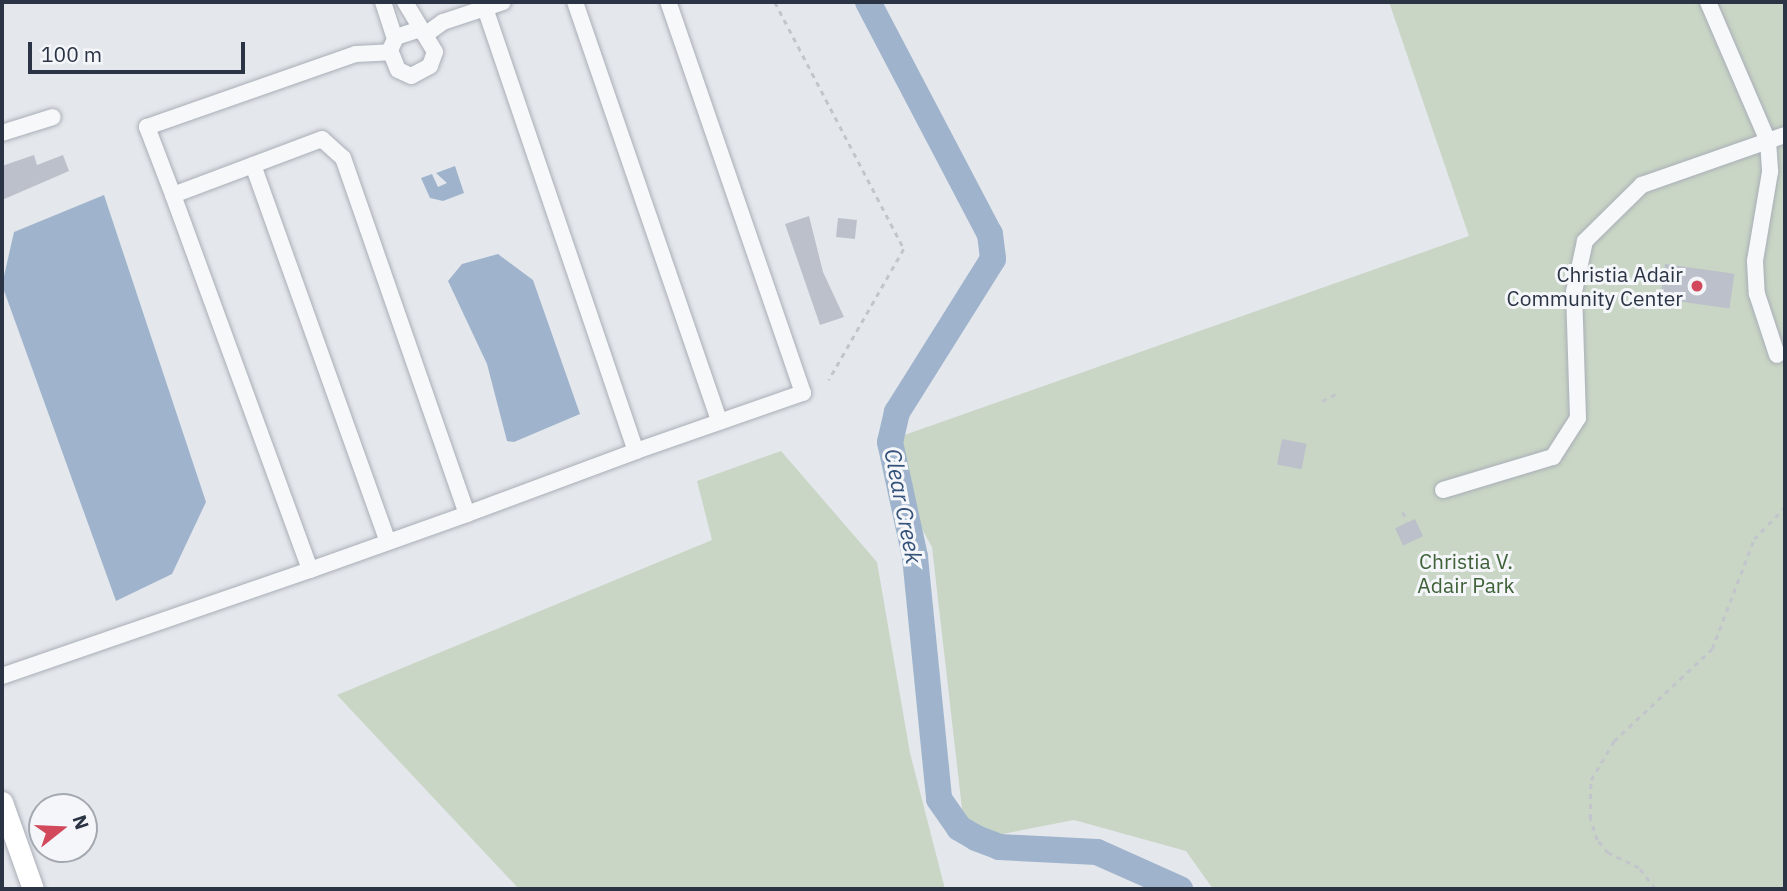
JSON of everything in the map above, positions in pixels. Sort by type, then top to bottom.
[{"type":"main road","points":[[2,802],[33,889]]},
{"type":"street","points":[[383,2],[398,70],[419,75],[434,60],[405,2]]},
{"type":"street","points":[[310,569],[147,127],[356,54],[392,46],[503,2]]},
{"type":"street","points":[[575,2],[720,422]]},
{"type":"street","points":[[2,676],[467,514],[803,393],[668,2]]},
{"type":"street","points":[[1708,2],[1768,141],[1770,172],[1755,261],[1757,294],[1777,355]]},
{"type":"street","points":[[485,8],[636,452]]},
{"type":"street","points":[[2,133],[53,117]]},
{"type":"street","points":[[1443,491],[1553,457],[1578,418],[1574,292],[1585,241],[1642,185],[1785,135]]},
{"type":"street","points":[[173,195],[322,139],[343,158],[467,514]]},
{"type":"street","points":[[253,165],[387,540]]},
{"type":"path","points":[[775,2],[904,249],[829,380]]},
{"type":"path","points":[[1322,401],[1336,394]]},
{"type":"path","points":[[1655,889],[1639,868],[1608,853],[1597,840],[1590,819],[1591,779],[1614,741],[1712,649],[1754,540],[1785,507]]},
{"type":"path","points":[[1403,512],[1407,522]]},
{"type":"green space","name":"Christia V. Adair Park","points":[[1389,2],[1785,2],[1785,889],[1213,889],[1186,851],[1074,820],[997,835],[964,826],[932,547],[905,499],[893,439],[1469,236]]},
{"type":"green space","points":[[781,451],[877,562],[910,753],[945,889],[519,889],[337,695],[712,540],[697,481]]},
{"type":"water","points":[[455,166],[464,193],[443,201],[430,198],[421,178],[432,174],[438,187],[447,183],[436,173]]},
{"type":"water","points":[[104,195],[206,502],[172,574],[116,601],[2,285],[14,232]]},
{"type":"water","points":[[498,254],[533,280],[580,414],[514,442],[507,441],[487,364],[448,281],[462,264]]},
{"type":"building","points":[[34,155],[37,165],[63,155],[69,171],[2,200],[2,166]]},
{"type":"building","points":[[809,216],[823,272],[844,317],[820,325],[785,224]]},
{"type":"building","points":[[838,218],[857,220],[855,239],[836,237]]},
{"type":"building","name":"Christia Adair Community Center","points":[[1665,264],[1734,274],[1729,308],[1660,299]]},
{"type":"building","points":[[1282,439],[1307,444],[1302,469],[1277,465]]},
{"type":"building","points":[[1415,519],[1423,536],[1403,546],[1395,528]]},
{"type":"waterway","name":"Clear Creek","points":[[868,2],[990,234],[993,259],[897,412],[890,442],[915,557],[939,799],[959,828],[999,847],[1097,852],[1180,889]]},
{"type":"place","name":"Christia Adair Community Center","points":[[1697,286]]}]
